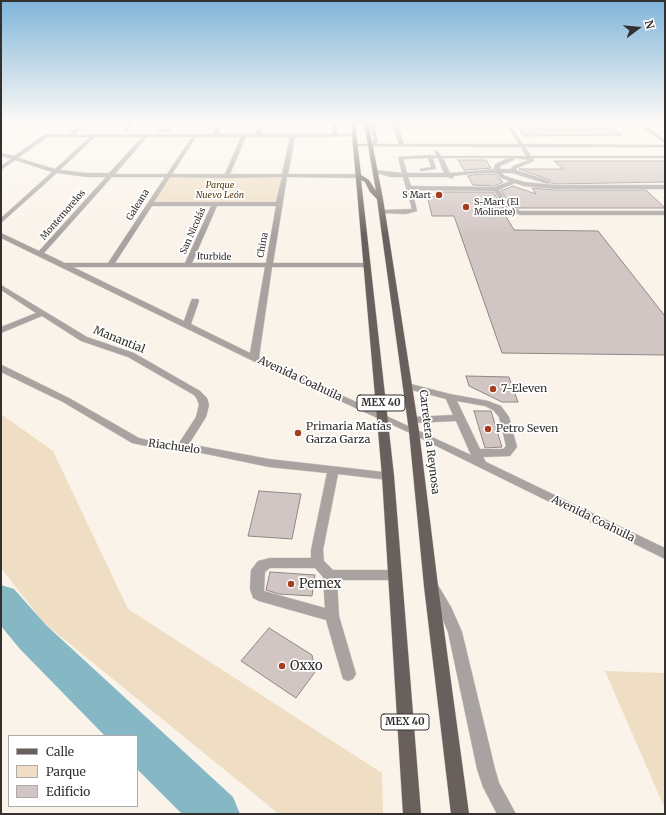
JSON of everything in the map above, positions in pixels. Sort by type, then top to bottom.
[{"type":"main road","name":"MEX 40","points":[[361,160],[364,172],[366,265],[388,476],[412,814]]},
{"type":"main road","points":[[372,162],[364,172],[366,181],[372,191],[380,199]]},
{"type":"main road","name":"Carretera a Reynosa","points":[[372,162],[380,199],[413,426],[431,586],[460,814]]},
{"type":"street","points":[[1,168],[11,160]]},
{"type":"street","points":[[20,160],[55,171],[108,176],[285,176],[364,172]]},
{"type":"street","points":[[1,221],[67,160]]},
{"type":"street","name":"Montemorelos","points":[[41,254],[123,160]]},
{"type":"street","name":"Galeana","points":[[110,265],[177,160]]},
{"type":"street","points":[[227,176],[234,160]]},
{"type":"street","name":"China","points":[[254,358],[268,266],[288,160]]},
{"type":"street","points":[[382,212],[413,211],[415,208],[404,174],[402,160]]},
{"type":"street","points":[[376,175],[404,174],[432,170],[434,168],[431,160]]},
{"type":"street","points":[[441,160],[446,173],[452,175],[461,188]]},
{"type":"street","points":[[497,171],[497,166],[500,163],[509,160]]},
{"type":"street","points":[[513,171],[518,166],[531,160]]},
{"type":"street","points":[[404,174],[415,176],[476,176],[482,174],[480,171],[513,171],[524,176],[546,181],[555,187]]},
{"type":"street","points":[[497,171],[503,177],[513,182],[555,187],[665,187]]},
{"type":"street","points":[[408,188],[496,188],[513,182]]},
{"type":"street","points":[[411,196],[436,188]]},
{"type":"street","points":[[496,188],[509,208],[520,213],[665,213]]},
{"type":"street","points":[[150,204],[279,204]]},
{"type":"street","name":"San Nicolás","points":[[188,265],[216,204]]},
{"type":"street","name":"Avenida Coahuila","points":[[1,235],[254,358],[382,416],[413,426],[482,465],[665,554]]},
{"type":"street","name":"Iturbide","points":[[62,265],[366,265]]},
{"type":"street","name":"Manantial","points":[[1,287],[84,339],[131,355],[197,392],[202,398],[204,405],[201,417],[182,446]]},
{"type":"street","points":[[186,325],[195,301]]},
{"type":"street","points":[[1,330],[42,313]]},
{"type":"street","name":"Riachuelo","points":[[1,368],[60,397],[136,441],[160,446],[182,446],[262,462],[388,476]]},
{"type":"street","points":[[407,386],[450,397],[488,404],[497,408],[504,418],[512,448],[506,453],[476,453]]},
{"type":"street","points":[[450,397],[482,465]]},
{"type":"street","points":[[413,426],[460,418]]},
{"type":"street","points":[[333,470],[317,550],[318,563],[330,575],[332,616],[348,674]]},
{"type":"street","points":[[318,563],[263,565],[258,570],[258,594],[332,616]]},
{"type":"street","points":[[330,575],[395,575]]},
{"type":"street","points":[[431,586],[446,611],[455,632],[486,769],[492,787],[507,814]]},
{"type":"green space","name":"Parque Nuevo León","points":[[166,176],[285,176],[279,204],[150,204]]},
{"type":"green space","points":[[1,414],[53,451],[128,609],[382,773],[383,814],[279,814],[44,623],[1,568]]},
{"type":"green space","points":[[605,671],[665,673],[665,809]]},
{"type":"building","points":[[458,160],[486,160],[491,168],[464,170]]},
{"type":"building","points":[[554,161],[665,161],[665,182],[555,184],[551,183],[550,180],[519,169],[563,169]]},
{"type":"building","points":[[495,174],[503,182],[495,186],[473,185],[468,176]]},
{"type":"building","points":[[513,186],[536,194],[532,188],[555,190],[646,190],[665,208],[517,208],[512,206],[501,191]]},
{"type":"building","points":[[443,192],[493,192],[504,208],[501,208],[514,230],[598,231],[665,316],[665,355],[502,353],[454,216],[432,216],[428,199]]},
{"type":"building","name":"7-Eleven","points":[[466,376],[509,377],[518,402],[502,402],[469,386]]},
{"type":"building","name":"Petro Seven","points":[[474,411],[491,411],[502,447],[485,448]]},
{"type":"building","points":[[259,491],[301,494],[292,539],[248,536]]},
{"type":"building","name":"Pemex","points":[[270,572],[315,575],[312,596],[279,594],[266,590]]},
{"type":"building","name":"Oxxo","points":[[269,628],[312,655],[315,672],[296,698],[241,661]]},
{"type":"waterway","points":[[1,600],[33,637],[134,735]]},
{"type":"waterway","points":[[138,739],[216,814]]},
{"type":"place","name":"S Mart","points":[[439,195]]},
{"type":"place","name":"S-Mart (El Molinete)","points":[[466,207]]},
{"type":"place","name":"7-Eleven","points":[[493,389]]},
{"type":"place","name":"Petro Seven","points":[[488,429]]},
{"type":"place","name":"Primaria Matías Garza Garza","points":[[298,433]]},
{"type":"place","name":"Pemex","points":[[291,584]]},
{"type":"place","name":"Oxxo","points":[[282,666]]}]
